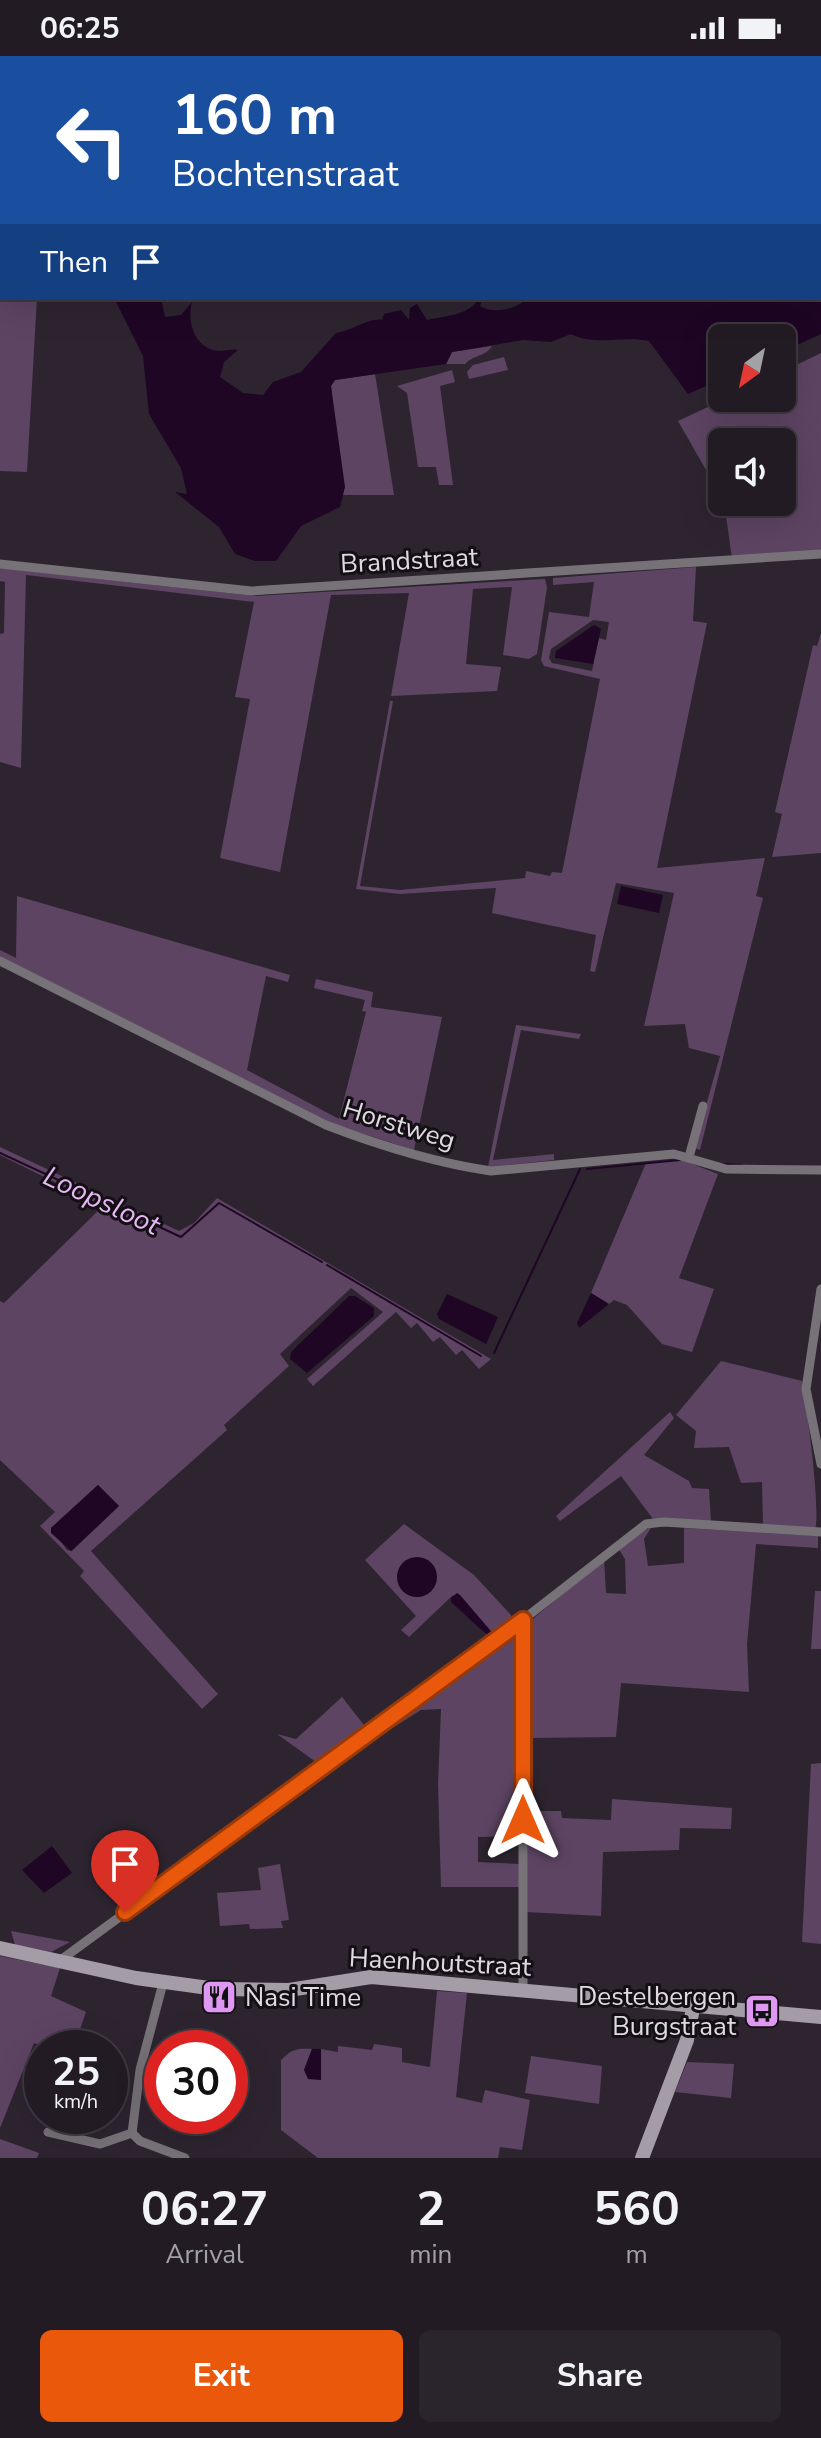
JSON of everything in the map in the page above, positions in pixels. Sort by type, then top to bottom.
[{"type":"street","name":"Brandstraat","points":[[0,564],[251,591],[821,554]]},
{"type":"street","name":"Horstweg","points":[[0,961],[302,1113],[363,1139],[491,1171],[674,1154],[726,1169],[821,1170]]},
{"type":"street","points":[[689,1157],[703,1106]]},
{"type":"street","points":[[821,1289],[806,1389],[821,1464]]},
{"type":"street","points":[[58,1962],[523,1620],[646,1524],[664,1522],[821,1532]]},
{"type":"street","points":[[523,1620],[523,1991]]},
{"type":"street","name":"Haenhoutstraat","points":[[0,1948],[163,1983],[275,1991],[371,1977],[694,2003],[821,2017]]},
{"type":"street","points":[[132,2133],[140,2070],[163,1983]]},
{"type":"street","points":[[642,2158],[687,2040],[694,2003]]},
{"type":"street","points":[[57,2134],[100,2144],[132,2133]]},
{"type":"street","points":[[132,2133],[140,2141],[185,2158]]},
{"type":"shaded area","points":[[0,300],[37,300],[27,472],[0,471]]},
{"type":"shaded area","points":[[115,300],[161,300],[165,317],[181,315],[192,302],[190,316],[196,337],[206,347],[216,351],[238,350],[224,362],[220,377],[243,393],[263,395],[273,382],[301,372],[336,333],[372,320],[382,320],[384,314],[401,310],[409,320],[410,308],[417,304],[427,320],[464,311],[478,300],[482,300],[480,306],[498,310],[525,300],[821,300],[821,334],[796,346],[796,324],[708,324],[708,385],[688,394],[649,341],[590,340],[571,334],[551,342],[523,340],[452,352],[446,364],[335,380],[331,386],[345,487],[340,507],[301,526],[276,561],[255,561],[235,554],[219,527],[175,492],[187,494],[181,468],[149,414],[143,356]]},
{"type":"shaded area","points":[[492,346],[465,364],[446,364],[452,352]]},
{"type":"shaded area","points":[[821,353],[821,550],[732,558],[726,516],[796,516],[796,428],[708,428],[708,474],[678,421],[708,407],[708,412],[796,412],[796,365]]},
{"type":"shaded area","points":[[504,357],[508,370],[469,379],[467,372],[473,365]]},
{"type":"shaded area","points":[[452,370],[455,382],[440,386],[453,485],[439,485],[436,467],[418,467],[407,393],[397,386]]},
{"type":"shaded area","points":[[375,374],[394,495],[343,495],[331,386],[335,380]]},
{"type":"shaded area","points":[[696,567],[693,621],[707,623],[657,868],[765,858],[756,896],[763,898],[700,1150],[694,1148],[720,1056],[689,1048],[685,1024],[644,1026],[674,893],[616,883],[595,972],[590,971],[596,935],[492,913],[496,888],[400,894],[356,889],[390,701],[393,701],[360,886],[400,890],[525,878],[526,871],[550,876],[552,872],[562,873],[600,679],[544,666],[541,660],[549,612],[589,617],[594,582],[553,585],[553,578]],"holes":[[[593,620],[609,622],[606,640],[599,638],[592,671],[552,663],[549,658],[551,649]]]},
{"type":"shaded area","points":[[0,568],[255,596],[542,579],[545,579],[547,587],[537,654],[529,659],[503,655],[512,587],[473,589],[466,664],[501,667],[497,691],[391,696],[409,593],[331,595],[280,872],[220,858],[250,699],[235,697],[254,602],[26,575],[21,768],[0,762],[0,634],[4,633],[5,582],[0,581]]},
{"type":"shaded area","points":[[594,625],[601,629],[593,664],[555,658],[556,651]]},
{"type":"shaded area","points":[[821,633],[821,853],[772,857],[782,814],[775,812],[813,645],[817,646]]},
{"type":"shaded area","points":[[621,886],[663,895],[659,913],[617,904]]},
{"type":"shaded area","points":[[17,896],[290,975],[288,982],[266,976],[247,1070],[339,1119],[366,1012],[362,1011],[365,1000],[314,988],[316,979],[373,992],[371,1007],[442,1017],[414,1150],[336,1125],[0,957],[0,950],[16,958]]},
{"type":"shaded area","points":[[516,1025],[581,1034],[579,1039],[521,1030],[493,1160],[554,1154],[554,1160],[488,1167]]},
{"type":"shaded area","points":[[0,1147],[179,1231],[194,1223],[217,1198],[491,1359],[479,1369],[462,1350],[456,1355],[440,1337],[433,1342],[417,1323],[411,1328],[396,1312],[313,1386],[307,1379],[383,1312],[351,1288],[280,1354],[289,1366],[224,1425],[227,1430],[91,1551],[218,1694],[202,1709],[80,1576],[84,1571],[40,1526],[55,1512],[0,1460],[0,1301],[4,1303],[103,1206],[0,1155]],"holes":[[[98,1485],[119,1506],[72,1551],[67,1550],[51,1528]]]},
{"type":"shaded area","points":[[680,1159],[718,1174],[679,1278],[714,1289],[692,1352],[662,1344],[627,1305],[614,1300],[609,1304],[591,1293],[646,1163]]},
{"type":"shaded area","points":[[591,1293],[609,1304],[579,1328],[577,1323]]},
{"type":"shaded area","points":[[447,1294],[498,1317],[486,1344],[439,1319],[437,1314]]},
{"type":"shaded area","points":[[349,1296],[355,1296],[374,1308],[374,1316],[307,1373],[290,1359],[291,1352]]},
{"type":"shaded area","points":[[721,1361],[802,1381],[815,1481],[815,1530],[763,1525],[762,1482],[741,1483],[729,1447],[694,1448],[696,1431],[676,1415]]},
{"type":"shaded area","points":[[670,1412],[674,1418],[644,1455],[689,1481],[692,1488],[709,1489],[711,1522],[653,1519],[621,1476],[560,1521],[556,1516]]},
{"type":"shaded area","points":[[98,1485],[119,1506],[71,1551],[51,1533],[51,1528]]},
{"type":"shaded area","points":[[404,1524],[474,1575],[511,1615],[512,1624],[491,1641],[453,1595],[409,1637],[401,1630],[416,1616],[365,1560]]},
{"type":"shaded area","points":[[652,1526],[644,1539],[648,1566],[684,1563],[684,1528],[818,1536],[818,1548],[756,1544],[747,1644],[749,1692],[621,1683],[616,1737],[529,1738],[528,1623],[604,1559],[606,1593],[626,1594],[625,1559],[618,1548]]},
{"type":"shaded area","points":[[417,1557],[431,1563],[437,1577],[431,1591],[417,1597],[403,1591],[397,1577],[403,1563]]},
{"type":"shaded area","points":[[815,1591],[821,1591],[821,1649],[811,1649]]},
{"type":"shaded area","points":[[457,1593],[496,1637],[493,1640],[451,1602]]},
{"type":"shaded area","points":[[512,1634],[519,1644],[518,1836],[478,1837],[478,1862],[519,1864],[519,1887],[441,1887],[438,1784],[441,1709],[421,1710],[394,1727],[391,1723]]},
{"type":"shaded area","points":[[342,1697],[368,1730],[213,1844],[209,1841],[316,1762],[277,1734],[296,1739]]},
{"type":"shaded area","points":[[821,1763],[821,1944],[802,1942],[811,1764]]},
{"type":"shaded area","points":[[612,1799],[732,1808],[731,1829],[680,1828],[679,1850],[603,1852],[601,1916],[526,1912],[528,1811],[561,1811],[562,1818],[611,1820]]},
{"type":"shaded area","points":[[52,1846],[72,1873],[44,1893],[22,1870]]},
{"type":"shaded area","points":[[280,1864],[289,1920],[281,1921],[283,1928],[250,1929],[249,1924],[220,1926],[217,1893],[261,1890],[258,1868]]},
{"type":"shaded area","points":[[11,1931],[70,1942],[51,1952],[15,1945]]},
{"type":"shaded area","points":[[0,1956],[60,1968],[51,1996],[86,2012],[80,2030],[24,2030],[24,2068],[0,2128]]},
{"type":"shaded area","points":[[437,1991],[467,1993],[456,2097],[482,2103],[485,2090],[530,2100],[522,2150],[500,2147],[498,2158],[318,2158],[281,2130],[281,2060],[285,2056],[295,2050],[312,2049],[304,2070],[321,2080],[321,2049],[338,2052],[338,2046],[372,2050],[374,2044],[402,2048],[402,2062],[430,2067]]},
{"type":"shaded area","points":[[312,2049],[321,2049],[321,2080],[308,2079],[304,2070]]},
{"type":"shaded area","points":[[531,2056],[602,2066],[599,2104],[525,2093]]},
{"type":"shaded area","points":[[687,2062],[734,2064],[731,2098],[675,2092]]},
{"type":"shaded area","points":[[0,2139],[39,2153],[37,2158],[0,2158]]},
{"type":"waterway","name":"Loopsloot","points":[[0,1153],[181,1237],[219,1203],[322,1262]]},
{"type":"waterway","name":"Loopsloot","points":[[587,1169],[680,1160]]},
{"type":"waterway","name":"Loopsloot","points":[[724,1164],[741,1165]]},
{"type":"waterway","name":"Loopsloot","points":[[494,1353],[580,1169]]},
{"type":"waterway","name":"Loopsloot","points":[[327,1265],[481,1356]]},
{"type":"place","name":"Nasi Time","points":[[219,1997]]},
{"type":"place","name":"Destelbergen Burgstraat","points":[[762,2011]]},
{"type":"route","points":[[125,1912],[523,1620],[523,1820]]}]
